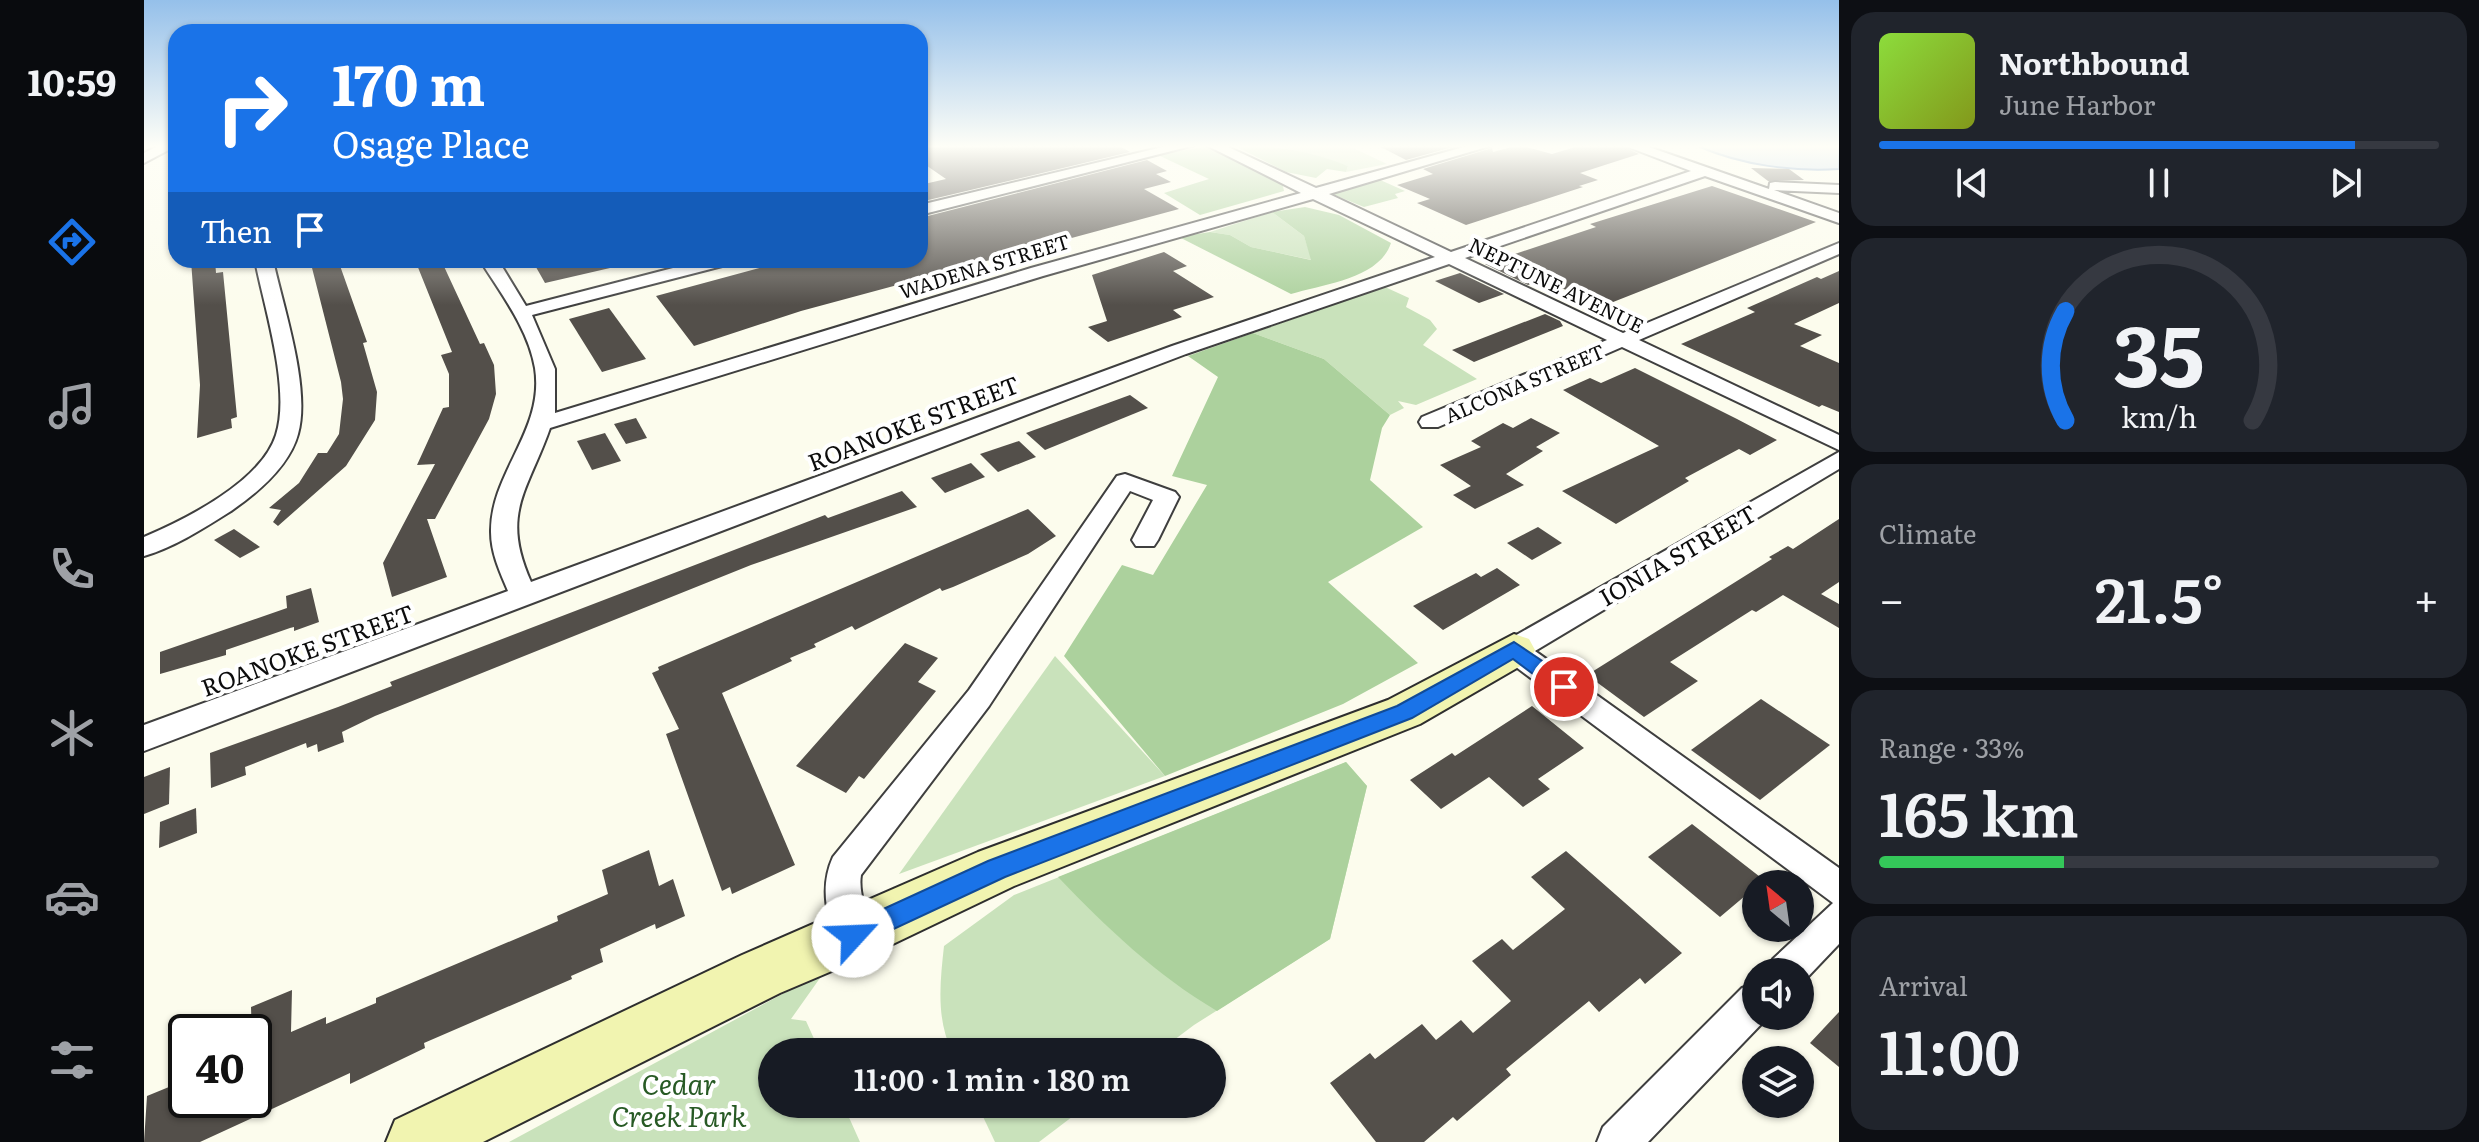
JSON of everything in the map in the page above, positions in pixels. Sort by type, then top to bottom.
[{"type":"street","points":[[928,208],[968,198]]},
{"type":"street","name":"WADENA STREET","points":[[543,423],[1037,272],[1296,198]]},
{"type":"street","name":"NEPTUNE AVENUE","points":[[1326,198],[1839,443]]},
{"type":"street","name":"ROANOKE STREET","points":[[144,738],[1179,350],[1625,198]]},
{"type":"street","points":[[1785,198],[1839,218]]},
{"type":"street","name":"ALCONA STREET","points":[[1430,422],[1839,248]]},
{"type":"street","points":[[144,547],[229,501],[269,465],[288,436],[290,409],[265,268]]},
{"type":"street","points":[[494,268],[545,369],[543,423],[511,497],[503,527],[506,554],[523,596]]},
{"type":"street","points":[[519,313],[693,268]]},
{"type":"street","name":"IONIA STREET","points":[[1514,650],[1839,459]]},
{"type":"street","points":[[853,936],[840,881],[845,868],[979,698],[1125,481],[1167,497],[1145,540]]},
{"type":"street","points":[[417,1142],[761,974],[853,936],[996,869],[1404,712],[1514,650],[1839,889]]},
{"type":"street","points":[[1800,958],[1839,918]]},
{"type":"street","points":[[1618,1142],[1742,1016]]},
{"type":"green space","points":[[1173,198],[1258,198],[1200,215]]},
{"type":"green space","points":[[1343,198],[1397,198],[1364,207]]},
{"type":"green space","points":[[1305,207],[1339,215],[1391,243],[1385,255],[1375,265],[1349,278],[1291,294],[1179,237],[1210,232],[1230,235],[1251,247],[1311,260],[1304,236],[1272,212]]},
{"type":"green space","points":[[1272,212],[1304,236],[1312,260],[1251,247],[1230,235],[1210,232]]},
{"type":"green space","points":[[1385,287],[1409,298],[1406,307],[1430,320],[1437,329],[1423,345],[1477,379],[1416,405],[1398,401],[1404,408],[1390,415],[1324,359],[1253,333]]},
{"type":"green space","points":[[1253,333],[1324,359],[1390,415],[1382,428],[1370,480],[1423,527],[1328,582],[1418,663],[1343,704],[1165,776],[1064,656],[1122,565],[1153,575],[1207,485],[1172,476],[1218,377],[1188,356]]},
{"type":"green space","points":[[1055,656],[1165,776],[899,874]]},
{"type":"green space","points":[[1346,762],[1367,786],[1330,939],[1177,1038],[947,1038],[941,1013],[944,946],[1014,895]]},
{"type":"green space","points":[[1346,762],[1367,786],[1330,939],[1217,1011],[1133,950],[1058,877]]},
{"type":"green space","name":"Cedar Creek Park","points":[[825,971],[791,1019],[806,1021],[814,1038],[758,1038],[758,1118],[849,1118],[860,1142],[509,1142]]},
{"type":"green space","points":[[984,1118],[1071,1118],[1039,1142],[995,1142]]},
{"type":"building","points":[[997,198],[1160,198],[1179,209],[801,311],[694,346],[656,296],[759,268],[928,268],[928,216]]},
{"type":"building","points":[[1548,198],[1466,225],[1417,203],[1430,199]]},
{"type":"building","points":[[1673,198],[1748,198],[1816,222],[1603,306],[1543,280],[1528,285],[1485,264],[1596,227],[1590,224]]},
{"type":"building","points":[[1164,252],[1187,266],[1173,271],[1214,297],[1173,310],[1182,317],[1108,342],[1088,327],[1107,321],[1092,275]]},
{"type":"building","points":[[192,268],[216,268],[216,273],[223,272],[237,417],[231,419],[232,428],[197,438],[200,385]]},
{"type":"building","points":[[312,268],[341,268],[367,342],[363,343],[377,392],[375,420],[346,466],[278,526],[273,522],[281,510],[269,508],[299,483],[318,453],[327,453],[339,434],[343,399]]},
{"type":"building","points":[[418,268],[445,268],[480,344],[484,343],[494,365],[496,394],[489,419],[435,519],[427,519],[447,577],[392,597],[383,563],[435,464],[417,465],[443,408],[449,407],[449,374],[441,355],[452,352]]},
{"type":"building","points":[[537,268],[610,268],[545,283]]},
{"type":"building","points":[[1839,271],[1839,303],[1794,324],[1822,335],[1800,346],[1839,363],[1839,412],[1822,405],[1819,407],[1681,344],[1755,312],[1747,308],[1817,277],[1821,279]]},
{"type":"building","points":[[1460,273],[1504,294],[1479,303],[1435,281]]},
{"type":"building","points":[[609,308],[646,359],[602,372],[569,319]]},
{"type":"building","points":[[1545,314],[1560,321],[1563,326],[1474,362],[1452,350]]},
{"type":"building","points":[[1635,368],[1777,440],[1750,455],[1739,449],[1685,478],[1689,481],[1616,524],[1562,491],[1659,446],[1563,390],[1590,378],[1601,383]]},
{"type":"building","points":[[1130,395],[1148,408],[1045,450],[1026,433]]},
{"type":"building","points":[[636,418],[647,438],[626,444],[614,424]]},
{"type":"building","points":[[1531,418],[1560,433],[1536,447],[1543,451],[1506,474],[1524,485],[1475,509],[1453,495],[1471,486],[1440,465],[1481,447],[1471,441],[1503,423],[1513,428]]},
{"type":"building","points":[[605,433],[621,461],[592,470],[577,441]]},
{"type":"building","points":[[1019,441],[1036,457],[998,472],[980,454]]},
{"type":"building","points":[[971,463],[985,477],[945,493],[931,478]]},
{"type":"building","points":[[902,491],[917,507],[751,565],[375,716],[342,732],[344,742],[318,752],[317,744],[307,748],[306,743],[245,767],[246,775],[211,788],[210,753],[338,707],[392,686],[390,682],[825,515],[828,518]]},
{"type":"building","points":[[1028,509],[1056,536],[1028,554],[953,587],[942,591],[940,588],[855,630],[852,626],[790,658],[792,661],[722,693],[795,865],[732,894],[730,887],[722,891],[666,734],[679,729],[652,673],[659,670],[658,667]]},
{"type":"building","points":[[1839,519],[1839,582],[1821,594],[1839,604],[1839,628],[1783,595],[1756,612],[1752,610],[1670,662],[1698,681],[1644,717],[1587,675],[1772,559],[1769,557],[1788,546],[1793,549]]},
{"type":"building","points":[[1538,527],[1562,543],[1532,560],[1507,543]]},
{"type":"building","points":[[234,529],[260,547],[240,558],[214,540]]},
{"type":"building","points":[[1497,568],[1520,585],[1443,630],[1413,606],[1476,573],[1481,577]]},
{"type":"building","points":[[311,588],[319,622],[294,631],[294,627],[290,628],[226,650],[226,655],[160,674],[160,652],[287,608],[286,596]]},
{"type":"building","points":[[905,643],[938,658],[918,682],[936,691],[864,779],[859,776],[846,793],[796,766]]},
{"type":"building","points":[[1761,699],[1830,745],[1760,800],[1691,750]]},
{"type":"building","points":[[1532,706],[1584,748],[1538,779],[1550,789],[1523,807],[1489,777],[1441,809],[1410,780],[1452,753],[1455,756]]},
{"type":"building","points":[[170,767],[169,804],[144,814],[144,777]]},
{"type":"building","points":[[196,808],[197,833],[159,848],[160,822]]},
{"type":"building","points":[[1692,824],[1751,870],[1742,870],[1742,898],[1720,917],[1648,857]]},
{"type":"building","points":[[649,850],[659,886],[673,879],[685,916],[656,929],[655,924],[600,949],[603,962],[571,976],[572,979],[424,1043],[425,1048],[350,1084],[350,1073],[272,1109],[272,1014],[251,1014],[251,1007],[292,990],[291,1032],[326,1017],[326,1024],[376,1003],[376,998],[558,921],[557,916],[608,894],[602,870]]},
{"type":"building","points":[[1566,851],[1682,953],[1645,984],[1640,978],[1599,1012],[1589,1001],[1506,1069],[1511,1075],[1457,1121],[1453,1117],[1424,1142],[1376,1142],[1330,1083],[1370,1053],[1375,1059],[1422,1024],[1436,1040],[1461,1020],[1473,1033],[1511,1001],[1472,961],[1502,939],[1513,950],[1565,909],[1531,877]]},
{"type":"building","points":[[1839,1012],[1839,1067],[1810,1043]]},
{"type":"building","points":[[168,1087],[168,1118],[252,1118],[200,1142],[144,1142],[147,1096]]},
{"type":"route","points":[[853,936],[996,869],[1341,739],[1404,712],[1514,650],[1564,687]]}]
